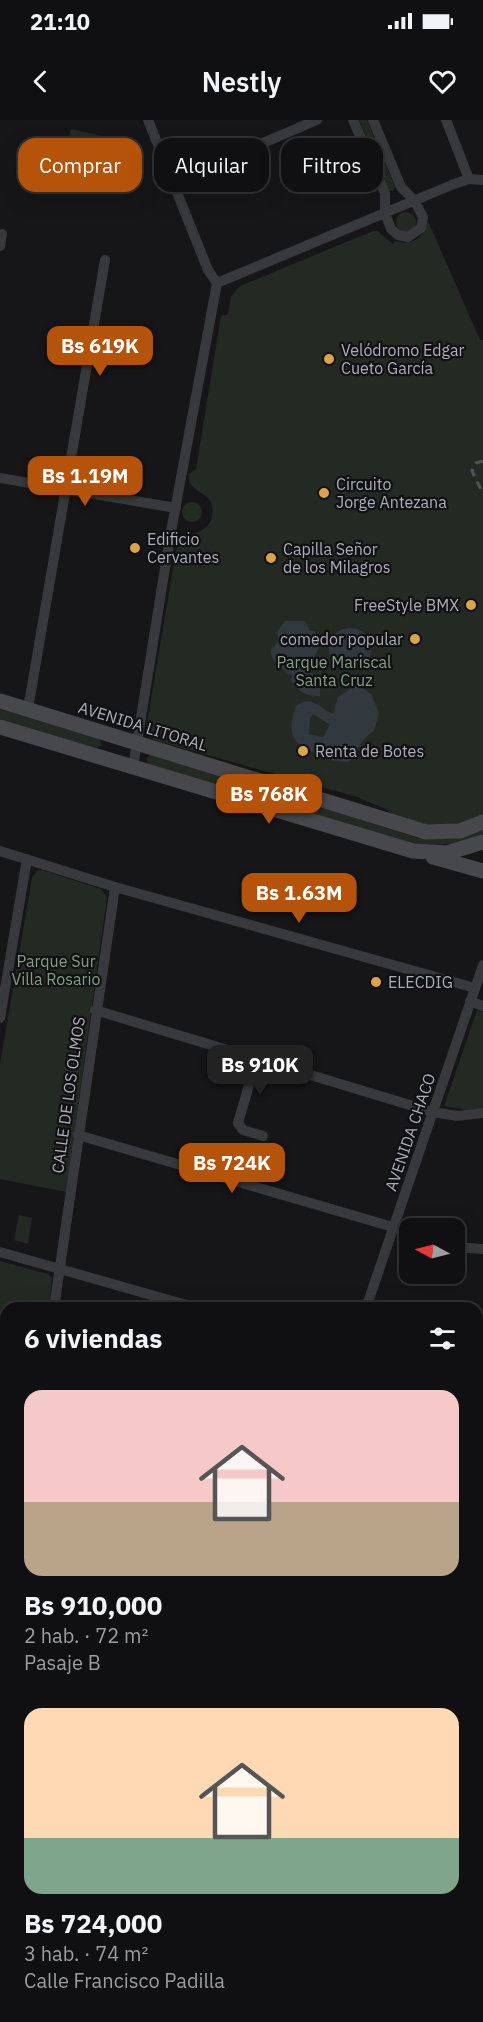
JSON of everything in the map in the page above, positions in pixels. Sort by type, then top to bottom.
[{"type":"main road","name":"AVENIDA LITORAL","points":[[0,701],[426,832],[460,831],[483,822]]},
{"type":"main road","points":[[0,727],[483,871]]},
{"type":"main road","points":[[413,851],[447,853],[483,842]]},
{"type":"street","points":[[148,120],[155,138]]},
{"type":"street","points":[[269,140],[317,120]]},
{"type":"street","points":[[353,120],[384,193],[385,213],[394,233],[403,237],[414,235],[423,222],[414,200],[401,187],[373,120]]},
{"type":"street","points":[[446,120],[470,179]]},
{"type":"street","points":[[217,283],[414,200],[470,179],[483,180]]},
{"type":"street","points":[[133,767],[176,508],[217,283],[208,270],[175,192]]},
{"type":"street","points":[[0,246],[2,234]]},
{"type":"street","points":[[28,709],[105,260]]},
{"type":"street","points":[[0,478],[176,508]]},
{"type":"street","points":[[0,851],[115,887],[475,988]]},
{"type":"street","points":[[0,1018],[3,981],[27,859]]},
{"type":"street","name":"CALLE DE LOS OLMOS","points":[[55,1302],[95,1010],[115,887]]},
{"type":"street","name":"AVENIDA CHACO","points":[[368,1302],[483,965]]},
{"type":"street","points":[[470,1001],[483,1006]]},
{"type":"street","points":[[95,1010],[433,1112],[457,1116],[483,1113]]},
{"type":"street","points":[[256,1058],[238,1123],[243,1130],[262,1136]]},
{"type":"street","points":[[78,1135],[399,1228]]},
{"type":"street","points":[[465,1248],[483,1250]]},
{"type":"street","points":[[0,1252],[175,1302]]},
{"type":"green space","points":[[359,120],[367,120],[375,138],[367,138]]},
{"type":"green space","points":[[71,129],[111,138],[69,138]]},
{"type":"green space","points":[[383,158],[395,187],[393,191],[389,191],[383,177]]},
{"type":"green space","points":[[406,212],[413,215],[416,222],[413,229],[406,232],[399,229],[396,222],[399,215]]},
{"type":"green space","name":"Parque Mariscal Santa Cruz","points":[[428,221],[480,340],[483,340],[483,818],[464,826],[404,824],[386,809],[357,797],[154,740],[148,736],[146,729],[176,551],[184,536],[202,530],[212,518],[210,501],[192,486],[189,474],[196,469],[221,316],[228,314],[231,296],[240,286],[373,231],[377,231],[393,244],[395,241],[412,241],[420,236]]},
{"type":"green space","points":[[192,502],[199,505],[202,512],[199,519],[192,522],[185,519],[182,512],[185,505]]},
{"type":"green space","points":[[0,709],[99,739],[102,745],[96,748],[0,719]]},
{"type":"green space","points":[[151,754],[418,838],[452,839],[483,829],[483,834],[464,841],[446,844],[407,843],[149,764],[146,759]]},
{"type":"green space","name":"Parque Sur Villa Rosario","points":[[42,870],[101,889],[107,897],[66,1192],[0,1179],[0,1064],[32,878],[37,871]]},
{"type":"green space","points":[[477,1010],[483,1012],[483,1108],[466,1110],[444,1106]]},
{"type":"green space","points":[[19,1215],[32,1218],[28,1244],[14,1240]]},
{"type":"green space","points":[[0,1261],[48,1274],[52,1278],[50,1302],[0,1302]]},
{"type":"shaded area","points":[[285,621],[305,621],[310,631],[315,631],[319,647],[309,671],[320,680],[320,696],[307,694],[300,690],[291,680],[292,676],[278,665],[271,654],[271,649],[277,644],[277,632]]},
{"type":"shaded area","points":[[350,628],[365,634],[371,649],[365,664],[350,670],[335,664],[329,649],[335,634]]},
{"type":"shaded area","points":[[357,684],[371,694],[379,713],[374,730],[363,740],[352,759],[347,762],[331,760],[329,756],[310,751],[298,743],[292,732],[292,720],[296,706],[307,701],[333,714],[338,697]],"holes":[[[313,714],[330,725],[323,737],[309,734],[310,718]]]},
{"type":"railway","points":[[483,461],[476,463],[472,471],[483,494]]},
{"type":"place","name":"Velódromo Edgar Cueto García","points":[[329,359]]},
{"type":"place","name":"Circuito Jorge Antezana","points":[[324,493]]},
{"type":"place","name":"Edificio Cervantes","points":[[135,548]]},
{"type":"place","name":"Capilla Señor de los Milagros","points":[[271,558]]},
{"type":"place","name":"FreeStyle BMX","points":[[471,605]]},
{"type":"place","name":"comedor popular","points":[[415,639]]},
{"type":"place","name":"Renta de Botes","points":[[303,751]]},
{"type":"place","name":"ELECDIG","points":[[376,982]]}]
